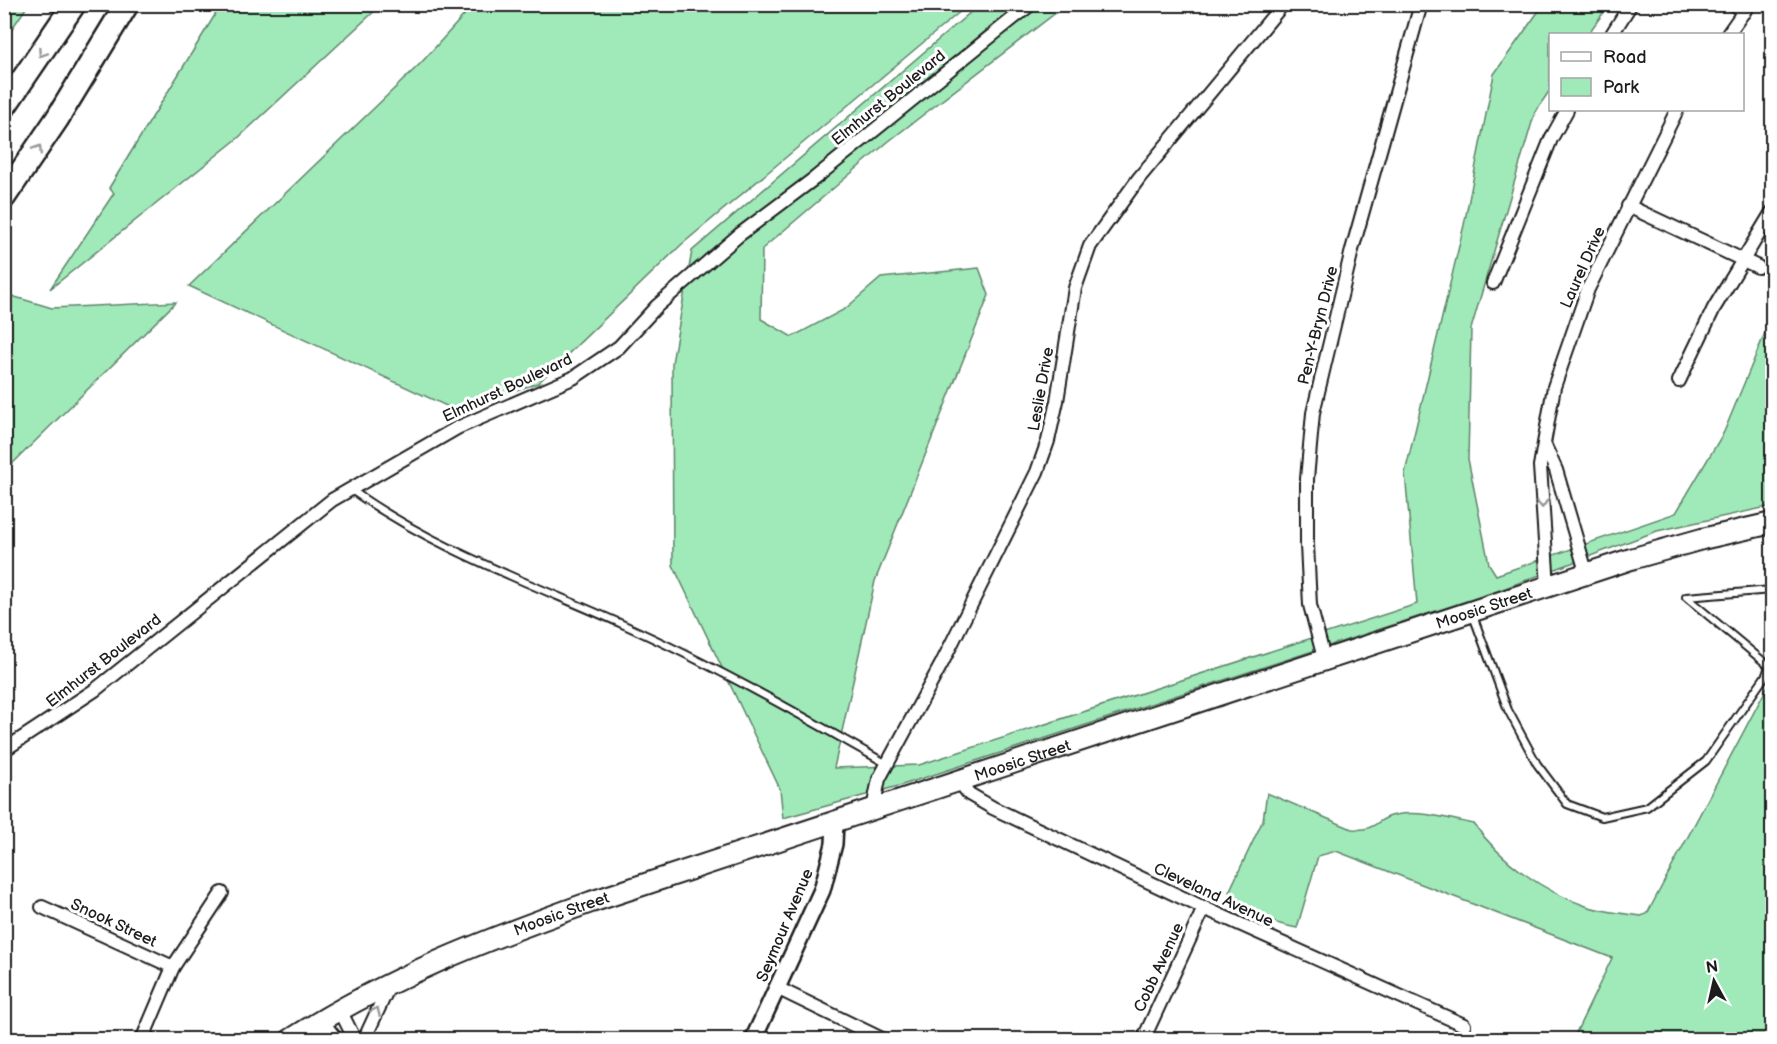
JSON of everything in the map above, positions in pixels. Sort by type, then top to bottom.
[{"type":"highway","points":[[4,107],[74,4]]},
{"type":"highway","points":[[4,197],[57,119],[127,4]]},
{"type":"main road","name":"Moosic Street","points":[[290,1040],[321,1020],[390,983],[480,942],[528,924],[1548,587],[1702,539],[1773,523]]},
{"type":"street","name":"Elmhurst Boulevard","points":[[4,750],[95,690],[294,529],[349,489],[456,428],[573,378],[619,347],[657,306],[739,235],[815,178],[1030,4]]},
{"type":"street","name":"Leslie Drive","points":[[873,809],[877,787],[888,764],[969,610],[1037,472],[1048,441],[1057,401],[1075,288],[1090,246],[1138,178],[1283,4]]},
{"type":"street","name":"Pen-Y-Bryn Drive","points":[[1325,662],[1310,605],[1307,545],[1307,479],[1313,412],[1352,250],[1421,4]]},
{"type":"street","points":[[1613,33],[1631,4]]},
{"type":"street","points":[[1729,33],[1742,7]]},
{"type":"street","points":[[1493,283],[1551,139],[1566,111]]},
{"type":"street","name":"Laurel Drive","points":[[1548,587],[1540,466],[1545,446],[1546,422],[1560,367],[1588,289],[1676,111]]},
{"type":"street","points":[[1628,206],[1758,267]]},
{"type":"street","points":[[1680,381],[1714,308],[1745,261],[1773,212]]},
{"type":"street","points":[[1545,446],[1556,470],[1587,575]]},
{"type":"street","name":"Cleveland Avenue","points":[[959,781],[969,794],[993,808],[1204,908],[1464,1025]]},
{"type":"street","name":"Seymour Avenue","points":[[753,1040],[822,890],[834,844],[835,822]]},
{"type":"street","points":[[142,1040],[173,967],[222,894]]},
{"type":"street","name":"Snook Street","points":[[42,907],[173,967]]},
{"type":"street","name":"Cobb Avenue","points":[[1143,1040],[1204,908]]},
{"type":"street","points":[[364,1040],[390,983]]},
{"type":"street","points":[[777,988],[884,1040]]},
{"type":"street","points":[[340,1010],[356,1040]]},
{"type":"street","points":[[321,1020],[337,1040]]},
{"type":"lane","points":[[349,489],[381,512],[544,592],[625,625],[776,702],[888,764]]},
{"type":"lane","points":[[1769,666],[1686,597],[1773,590]]},
{"type":"lane","points":[[1472,612],[1508,710],[1537,764],[1567,804],[1602,817],[1647,807],[1706,761],[1773,657]]},
{"type":"green space","points":[[474,4],[968,5],[681,245],[538,383],[455,410],[189,286],[421,63]]},
{"type":"green space","points":[[4,5],[28,5],[5,39]]},
{"type":"green space","points":[[221,5],[381,5],[237,139],[50,289],[114,193],[109,188]]},
{"type":"green space","points":[[979,5],[1066,5],[889,141],[762,249],[761,319],[792,337],[845,309],[881,278],[979,268],[989,295],[875,581],[834,768],[919,765],[1417,604],[1405,473],[1464,225],[1494,74],[1543,5],[1609,5],[1589,33],[1549,33],[1549,91],[1535,112],[1471,329],[1468,459],[1489,564],[1496,575],[1676,513],[1724,432],[1772,316],[1772,506],[1657,531],[1497,591],[902,785],[783,818],[780,789],[673,565],[672,363],[692,251]]},
{"type":"green space","points":[[5,294],[52,308],[176,302],[5,471]]},
{"type":"green space","points":[[1772,678],[1772,1039],[1573,1039],[1612,958],[1336,851],[1318,856],[1297,928],[1258,916],[1240,906],[1229,892],[1263,820],[1267,793],[1352,829],[1372,827],[1389,817],[1405,814],[1435,816],[1474,824],[1510,862],[1554,892],[1599,910],[1641,916],[1647,914]]}]
